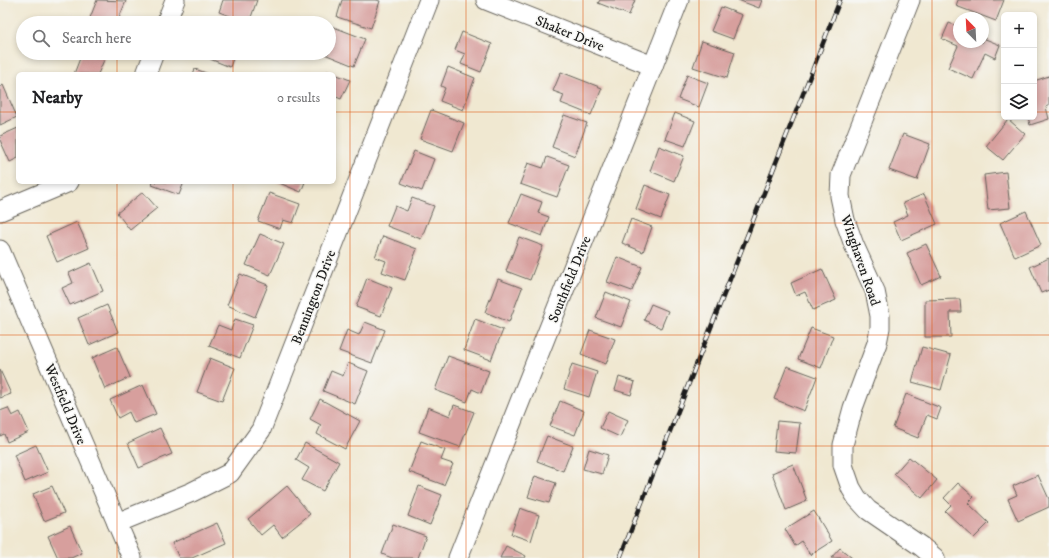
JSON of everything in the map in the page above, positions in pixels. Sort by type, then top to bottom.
[{"type":"street","points":[[169,16],[175,0]]},
{"type":"street","name":"Bennington Drive","points":[[117,523],[192,492],[230,473],[261,430],[429,0]]},
{"type":"street","name":"Shaker Drive","points":[[486,0],[653,66]]},
{"type":"street","name":"Southfield Drive","points":[[458,558],[679,0]]},
{"type":"street","name":"Winghaven Road","points":[[910,0],[841,175],[840,196],[845,220],[854,245],[875,291],[880,316],[880,328],[877,344],[853,408],[842,445],[843,466],[851,488],[857,498],[868,510],[922,547],[935,558]]},
{"type":"street","points":[[147,72],[151,60]]},
{"type":"street","points":[[0,210],[64,184]]},
{"type":"street","name":"Westfield Drive","points":[[0,250],[132,558]]},
{"type":"building","points":[[97,0],[126,1],[120,16],[91,16]]},
{"type":"building","points":[[223,0],[257,0],[251,16],[230,16],[219,12]]},
{"type":"building","points":[[342,0],[380,1],[371,28],[337,17]]},
{"type":"building","points":[[600,0],[635,0],[629,15],[598,3]]},
{"type":"building","points":[[738,0],[762,0],[759,8]]},
{"type":"building","points":[[958,0],[1004,0],[996,21],[989,18],[989,12],[972,12],[956,6]]},
{"type":"building","points":[[721,7],[742,15],[733,39],[711,31]]},
{"type":"building","points":[[949,23],[953,25],[953,44],[942,39]]},
{"type":"building","points":[[336,28],[365,39],[354,66],[336,59]]},
{"type":"building","points":[[462,32],[492,44],[481,72],[461,64],[465,54],[455,50]]},
{"type":"building","points":[[989,40],[1000,45],[995,58],[985,53],[973,79],[948,68],[957,48],[989,48]]},
{"type":"building","points":[[702,41],[735,52],[727,78],[693,67]]},
{"type":"building","points":[[79,60],[104,60],[99,72],[75,72]]},
{"type":"building","points":[[212,60],[232,60],[230,67]]},
{"type":"building","points":[[448,67],[475,78],[463,110],[440,101],[445,88],[441,86]]},
{"type":"building","points":[[195,69],[203,72],[194,72]]},
{"type":"building","points":[[561,72],[602,88],[591,115],[561,103],[564,95],[553,91]]},
{"type":"building","points":[[336,75],[350,80],[341,99],[336,97]]},
{"type":"building","points":[[687,75],[708,83],[699,107],[678,99]]},
{"type":"building","points":[[1049,76],[1049,105],[1046,107],[1049,119],[1030,125],[1029,120],[1037,120],[1037,80]]},
{"type":"building","points":[[3,85],[16,117],[0,125],[0,87]]},
{"type":"building","points":[[431,110],[464,123],[453,151],[420,139]]},
{"type":"building","points":[[675,113],[695,121],[685,146],[665,139]]},
{"type":"building","points":[[564,115],[587,123],[575,156],[552,147]]},
{"type":"building","points":[[1007,120],[1009,120],[1025,134],[1003,160],[986,146]]},
{"type":"building","points":[[16,129],[16,159],[10,162],[0,140],[0,136]]},
{"type":"building","points":[[903,134],[930,144],[917,180],[889,170]]},
{"type":"building","points":[[659,146],[684,156],[674,181],[650,171]]},
{"type":"building","points":[[414,151],[434,159],[422,191],[401,183]]},
{"type":"building","points":[[547,157],[569,165],[557,197],[520,184],[528,163],[543,168]]},
{"type":"building","points":[[1006,172],[1010,208],[988,210],[984,175]]},
{"type":"building","points":[[152,184],[183,184],[179,195]]},
{"type":"building","points":[[282,184],[304,184],[301,192]]},
{"type":"building","points":[[645,185],[670,195],[661,219],[636,209]]},
{"type":"building","points":[[143,192],[157,208],[130,230],[117,213]]},
{"type":"building","points":[[269,193],[300,204],[293,223],[283,220],[280,229],[258,221]]},
{"type":"building","points":[[521,194],[542,202],[538,213],[549,217],[542,236],[509,223]]},
{"type":"building","points":[[924,194],[937,224],[901,240],[893,222],[908,215],[903,203]]},
{"type":"building","points":[[412,198],[434,206],[421,239],[387,226],[395,206],[407,211]]},
{"type":"building","points":[[1026,211],[1041,245],[1015,257],[1000,223]]},
{"type":"building","points":[[631,219],[652,227],[643,252],[622,243]]},
{"type":"building","points":[[77,222],[89,248],[57,262],[46,236]]},
{"type":"building","points":[[260,234],[284,244],[270,275],[246,265]]},
{"type":"building","points":[[383,236],[417,249],[405,280],[382,272],[386,261],[375,257]]},
{"type":"building","points":[[519,237],[543,246],[530,280],[506,271]]},
{"type":"building","points":[[926,244],[941,276],[921,285],[907,253]]},
{"type":"building","points":[[617,257],[642,267],[632,291],[607,282]]},
{"type":"building","points":[[1049,258],[1049,290],[1041,293],[1030,267]]},
{"type":"building","points":[[91,263],[103,291],[70,305],[62,288],[73,283],[69,273]]},
{"type":"building","points":[[822,269],[836,300],[813,310],[805,292],[796,296],[791,283]]},
{"type":"building","points":[[240,274],[268,285],[255,317],[227,305]]},
{"type":"building","points":[[367,278],[392,288],[381,316],[356,307]]},
{"type":"building","points":[[498,279],[522,288],[509,322],[485,312]]},
{"type":"building","points":[[606,292],[631,302],[621,327],[596,318]]},
{"type":"building","points":[[960,299],[961,312],[950,312],[951,337],[925,337],[925,300]]},
{"type":"building","points":[[651,304],[668,311],[661,328],[644,320]]},
{"type":"building","points":[[107,305],[118,332],[89,345],[78,318]]},
{"type":"building","points":[[235,319],[253,325],[240,358],[209,346],[218,325],[231,330]]},
{"type":"building","points":[[475,319],[503,330],[491,360],[464,350]]},
{"type":"building","points":[[365,322],[385,330],[372,363],[339,351],[347,330],[359,335]]},
{"type":"building","points":[[811,328],[833,336],[821,368],[798,359]]},
{"type":"building","points":[[590,330],[615,339],[606,364],[581,354]]},
{"type":"building","points":[[117,347],[130,377],[105,389],[92,358]]},
{"type":"building","points":[[922,347],[951,355],[941,390],[912,382]]},
{"type":"building","points":[[448,356],[489,371],[481,393],[472,389],[467,402],[435,390]]},
{"type":"building","points":[[210,358],[235,368],[222,401],[197,392]]},
{"type":"building","points":[[348,363],[368,371],[355,404],[323,391],[331,371],[343,376]]},
{"type":"building","points":[[572,364],[597,372],[589,397],[564,389]]},
{"type":"building","points":[[787,366],[817,377],[804,411],[774,399]]},
{"type":"building","points":[[0,370],[11,394],[0,398]]},
{"type":"building","points":[[619,377],[635,382],[631,395],[615,390]]},
{"type":"building","points":[[143,385],[156,414],[134,423],[129,412],[118,418],[110,400]]},
{"type":"building","points":[[906,394],[941,408],[937,419],[927,415],[918,438],[893,428]]},
{"type":"building","points":[[320,399],[360,421],[345,449],[317,434],[321,425],[310,419]]},
{"type":"building","points":[[560,401],[584,411],[575,435],[550,426]]},
{"type":"building","points":[[454,405],[474,412],[460,447],[419,432],[428,407],[450,416]]},
{"type":"building","points":[[8,408],[12,416],[20,412],[29,432],[7,442],[4,434],[0,436],[0,411]]},
{"type":"building","points":[[608,411],[628,420],[620,437],[600,428]]},
{"type":"building","points":[[777,421],[800,423],[796,453],[774,451]]},
{"type":"building","points":[[160,428],[172,454],[139,468],[128,443]]},
{"type":"building","points":[[547,436],[573,446],[563,471],[537,461]]},
{"type":"building","points":[[421,441],[445,450],[441,460],[453,464],[444,485],[409,472]]},
{"type":"building","points":[[305,443],[339,462],[323,491],[302,480],[309,468],[296,460]]},
{"type":"building","points":[[36,445],[48,472],[25,482],[14,455]]},
{"type":"building","points":[[589,449],[608,455],[602,474],[583,469]]},
{"type":"building","points":[[909,457],[937,480],[922,498],[894,474]]},
{"type":"building","points":[[793,464],[807,501],[786,510],[772,473]]},
{"type":"building","points":[[1038,475],[1049,499],[1049,507],[1018,521],[1008,499],[1017,495],[1013,486]]},
{"type":"building","points":[[535,476],[556,483],[549,503],[528,497]]},
{"type":"building","points":[[958,483],[974,497],[968,503],[989,523],[974,538],[945,511],[951,505],[944,498]]},
{"type":"building","points":[[52,486],[64,513],[44,521],[33,494]]},
{"type":"building","points":[[287,486],[310,514],[282,537],[273,525],[261,535],[248,519]]},
{"type":"building","points":[[419,486],[442,495],[430,525],[408,516]]},
{"type":"building","points":[[520,508],[539,515],[531,541],[511,534]]},
{"type":"building","points":[[814,511],[832,541],[810,555],[802,541],[795,546],[785,529]]},
{"type":"building","points":[[217,523],[226,543],[192,558],[179,558],[172,543]]},
{"type":"building","points":[[393,524],[426,536],[418,558],[392,558],[382,554]]},
{"type":"building","points":[[70,526],[82,553],[71,558],[58,558],[48,536]]},
{"type":"building","points":[[506,546],[526,556],[525,558],[500,558]]},
{"type":"building","points":[[840,548],[852,558],[831,558]]},
{"type":"railway","points":[[620,558],[840,0]]}]
